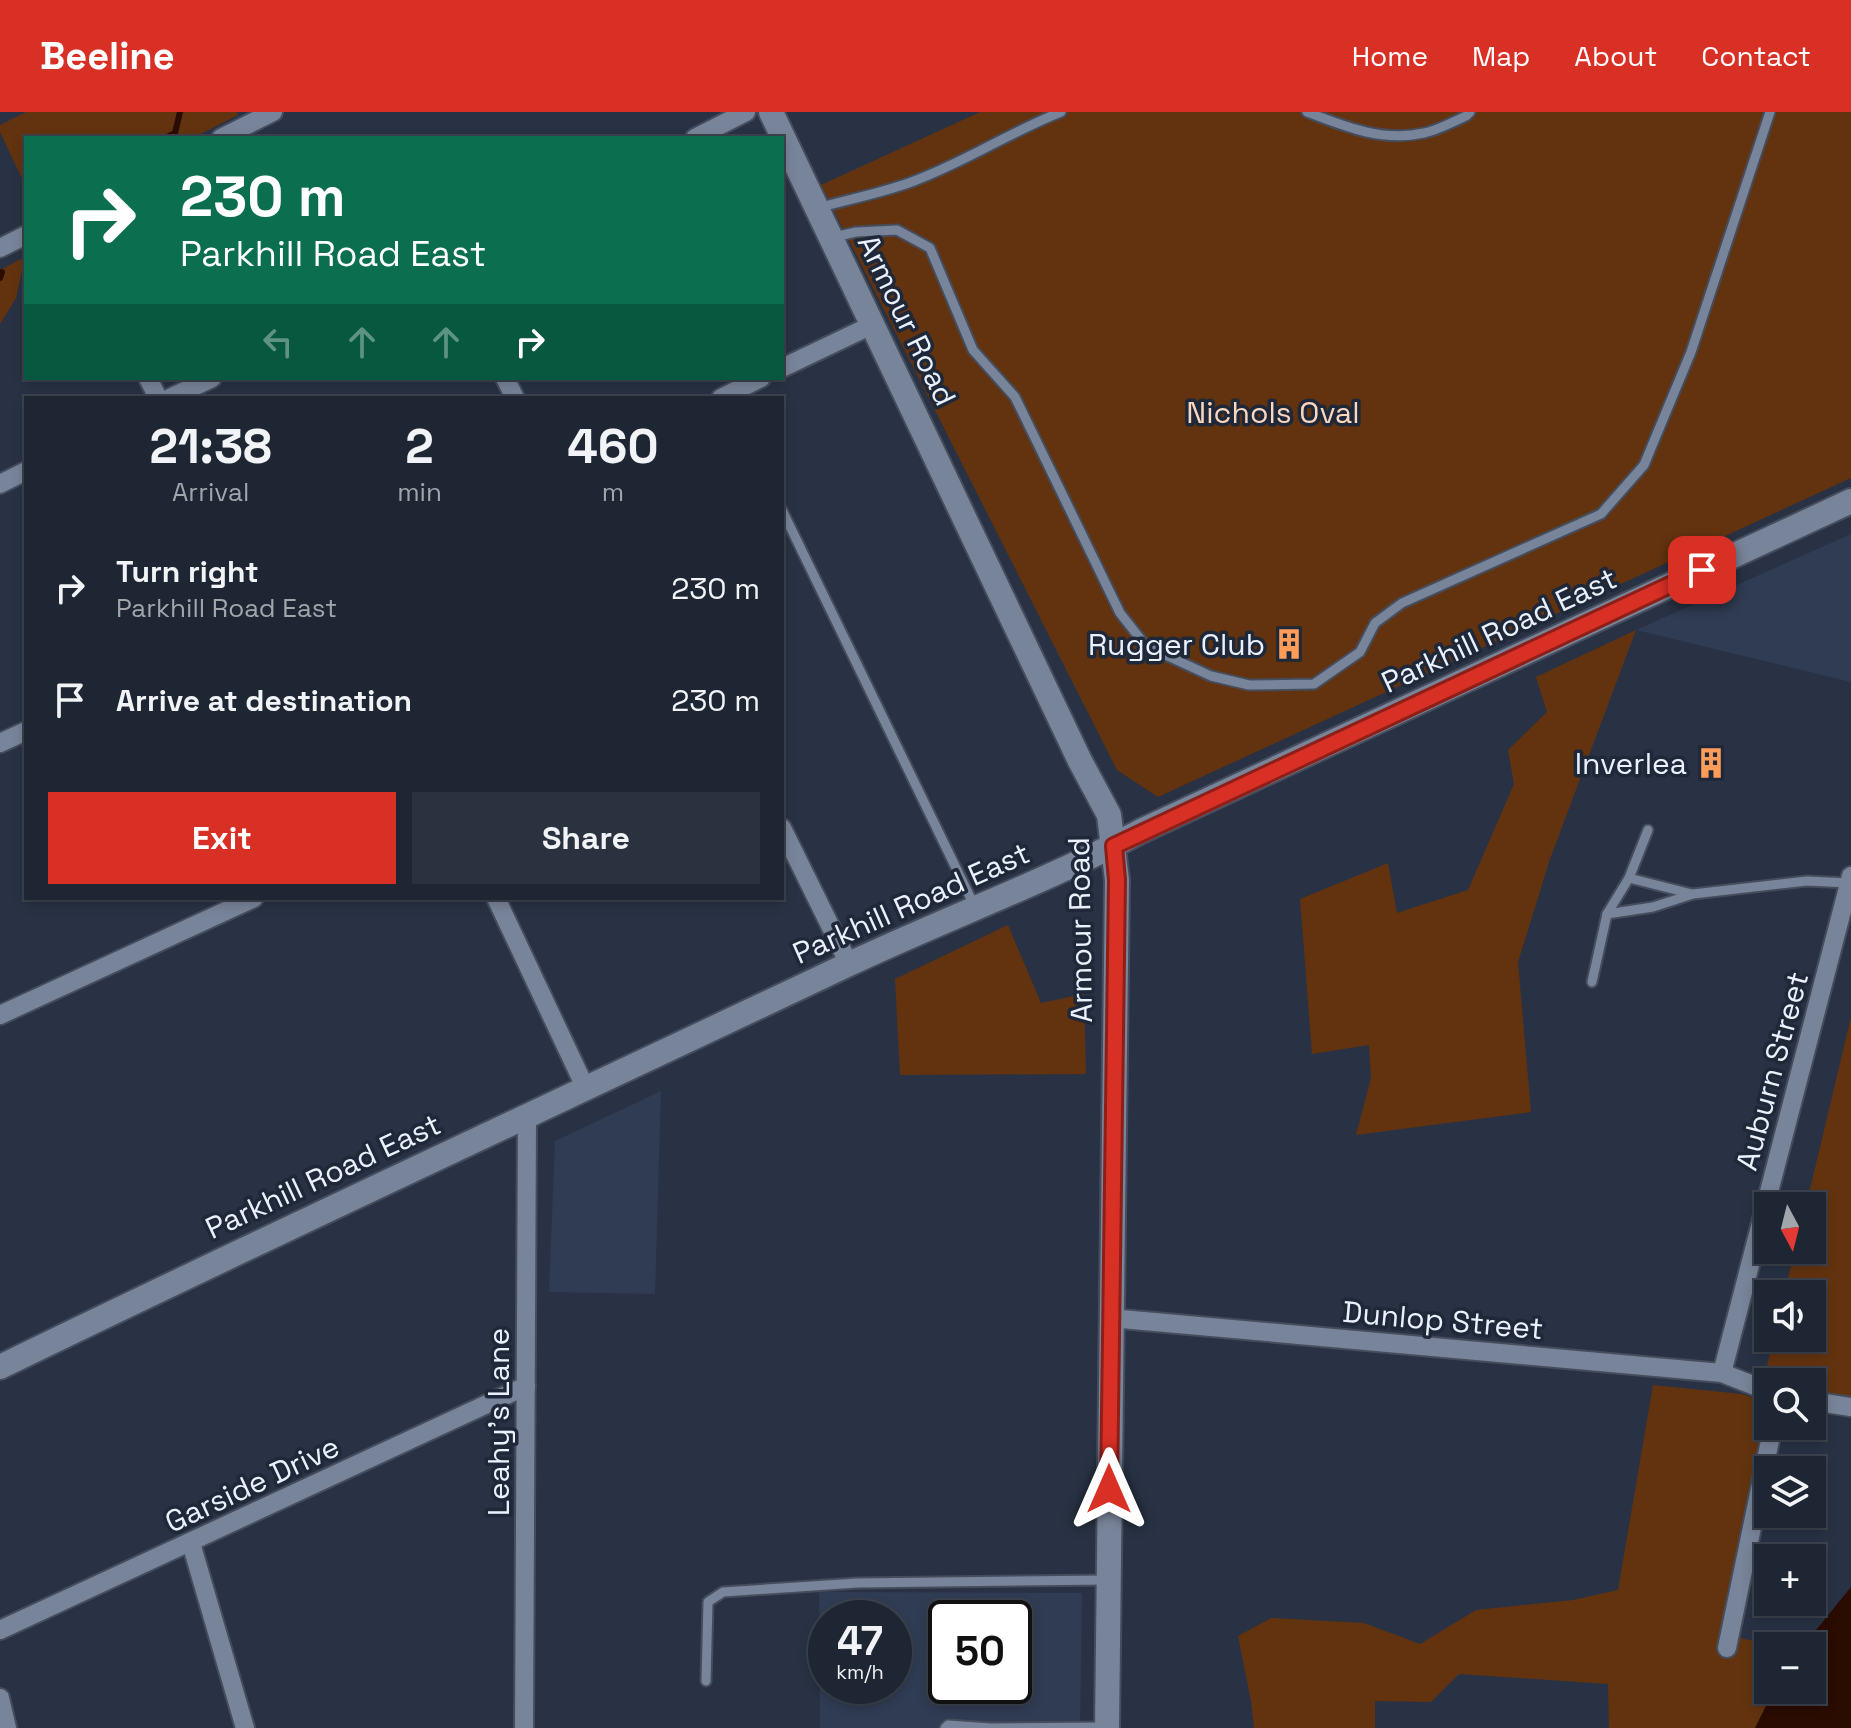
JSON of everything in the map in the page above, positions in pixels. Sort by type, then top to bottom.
[{"type":"main road","name":"Armour Road","points":[[771,112],[783,136]]},
{"type":"main road","name":"Armour Road","points":[[784,139],[1080,761],[1109,815],[1117,880],[1107,1728]]},
{"type":"main road","name":"Parkhill Road East","points":[[0,1367],[247,1246],[849,964],[1114,846],[1851,501]]},
{"type":"street","points":[[225,136],[273,112]]},
{"type":"street","points":[[699,136],[746,112]]},
{"type":"street","points":[[0,248],[24,236]]},
{"type":"street","points":[[784,367],[874,324]]},
{"type":"street","points":[[174,396],[208,380]]},
{"type":"street","points":[[727,396],[757,380]]},
{"type":"street","points":[[0,484],[24,472]]},
{"type":"street","points":[[0,743],[24,732]]},
{"type":"street","points":[[784,832],[849,964]]},
{"type":"street","name":"Auburn Street","points":[[1722,1373],[1850,880]]},
{"type":"street","points":[[0,1015],[250,900]]},
{"type":"street","points":[[497,900],[586,1089]]},
{"type":"street","name":"Leahy's Lane","points":[[524,1728],[527,1117]]},
{"type":"street","name":"Dunlop Street","points":[[1110,1318],[1722,1373],[1754,1386]]},
{"type":"street","name":"Garside Drive","points":[[0,1630],[526,1386]]},
{"type":"street","points":[[1826,1403],[1851,1407]]},
{"type":"street","points":[[1727,1648],[1770,1440]]},
{"type":"street","points":[[191,1543],[245,1728]]},
{"type":"street","points":[[0,1698],[7,1728]]},
{"type":"lane","points":[[818,208],[912,182],[1061,112]]},
{"type":"lane","points":[[1307,112],[1363,133],[1396,136],[1427,133],[1470,112]]},
{"type":"lane","points":[[832,238],[856,232],[897,230],[930,248],[973,350],[1015,397],[1120,613],[1146,646],[1211,676],[1249,685],[1314,684],[1360,652],[1375,623],[1402,603],[1601,514],[1644,465],[1691,352],[1770,112]]},
{"type":"lane","points":[[784,514],[975,907]]},
{"type":"lane","points":[[1592,982],[1607,914],[1629,878],[1648,830]]},
{"type":"lane","points":[[1629,878],[1693,894]]},
{"type":"lane","points":[[1607,914],[1653,907],[1693,894],[1807,881],[1850,880]]},
{"type":"lane","points":[[706,1681],[708,1602],[723,1592],[857,1583],[1108,1580]]},
{"type":"lane","points":[[945,1728],[948,1725],[1107,1728]]},
{"type":"shaded area","points":[[1851,534],[1851,682],[1636,630]]},
{"type":"shaded area","points":[[661,1091],[655,1294],[549,1292],[555,1141]]},
{"type":"shaded area","points":[[1851,1587],[1851,1728],[1755,1728],[1767,1704],[1826,1704],[1826,1632],[1814,1632]]},
{"type":"shaded area","points":[[819,1592],[1082,1593],[1080,1728],[820,1728],[820,1704],[912,1704],[912,1600],[819,1600]]},
{"type":"green space","points":[[26,112],[237,112],[238,115],[197,136],[24,136],[24,183],[0,132],[0,125]]},
{"type":"green space","name":"Nichols Oval","points":[[980,112],[1851,112],[1851,478],[1158,797],[1117,770],[821,185]]},
{"type":"green space","points":[[24,258],[16,298],[0,324],[0,270]]},
{"type":"green space","points":[[1636,630],[1550,859],[1518,962],[1531,1112],[1356,1135],[1371,1078],[1369,1045],[1312,1054],[1300,899],[1388,863],[1397,913],[1468,890],[1514,784],[1508,750],[1547,712],[1536,677]]},
{"type":"green space","points":[[1008,925],[1041,1003],[1084,994],[1086,1074],[900,1075],[895,979]]},
{"type":"green space","points":[[1851,1017],[1851,1400],[1826,1397],[1826,1368],[1766,1368],[1770,1352],[1826,1352],[1826,1280],[1788,1280],[1792,1264],[1826,1264],[1826,1192],[1809,1192]]},
{"type":"green space","points":[[1653,1385],[1742,1394],[1754,1398],[1754,1440],[1763,1440],[1761,1456],[1754,1456],[1754,1505],[1736,1637],[1754,1641],[1754,1704],[1767,1704],[1755,1728],[1609,1728],[1608,1684],[1459,1674],[1431,1702],[1375,1701],[1375,1728],[1254,1728],[1238,1636],[1271,1618],[1364,1623],[1420,1644],[1476,1610],[1573,1600],[1618,1590]]},
{"type":"waterway","points":[[169,136],[175,133],[180,112]]},
{"type":"waterway","points":[[0,278],[2,272]]},
{"type":"place","name":"Rugger Club","points":[[1289,644]]},
{"type":"place","name":"Inverlea","points":[[1711,763]]},
{"type":"route","points":[[1109,1489],[1117,880],[1114,846],[1702,570]]}]
